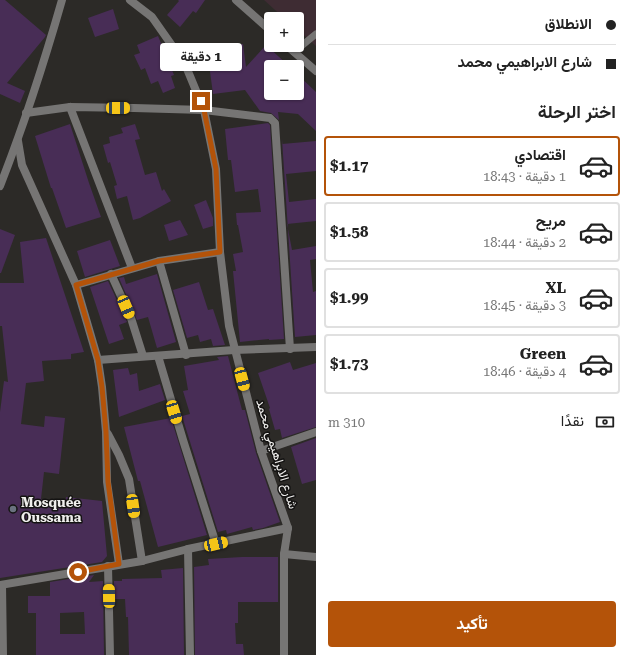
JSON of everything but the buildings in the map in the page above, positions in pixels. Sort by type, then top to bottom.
[{"type":"street","points":[[0,186],[18,141],[48,50],[62,0]]},
{"type":"street","name":"شارع الابراهيمي محمد","points":[[130,0],[152,17],[185,64],[204,110],[216,169],[220,252],[228,326],[261,451],[288,528],[284,554],[284,655]]},
{"type":"street","points":[[236,0],[264,25]]},
{"type":"street","points":[[294,52],[316,71]]},
{"type":"street","points":[[26,113],[70,107],[204,110],[265,116],[270,118],[275,123],[290,349]]},
{"type":"street","points":[[70,107],[132,268]]},
{"type":"street","points":[[18,141],[22,165],[76,285],[98,360],[106,432],[108,482],[119,564]]},
{"type":"street","points":[[76,285],[159,261],[220,252]]},
{"type":"street","points":[[159,261],[186,354]]},
{"type":"street","points":[[111,274],[131,318],[143,356]]},
{"type":"street","points":[[98,360],[234,350],[316,347]]},
{"type":"street","points":[[158,356],[216,544]]},
{"type":"street","points":[[106,432],[119,455],[129,479],[142,561]]},
{"type":"street","points":[[261,451],[316,432]]},
{"type":"street","points":[[3,655],[1,585],[142,561],[188,549],[288,528]]},
{"type":"street","points":[[188,549],[190,655]]},
{"type":"street","points":[[284,554],[316,557]]},
{"type":"street","points":[[108,566],[110,655]]},
{"type":"lane","points":[[304,44],[316,34]]},
{"type":"shaded area","points":[[264,0],[316,0],[316,46],[304,35],[304,12],[277,12]]},
{"type":"place","name":"Mosquée Oussama","points":[[13,509]]},
{"type":"route","points":[[78,572],[119,564],[108,482],[106,432],[98,360],[76,285],[159,261],[220,252],[216,169],[201,101]]}]
